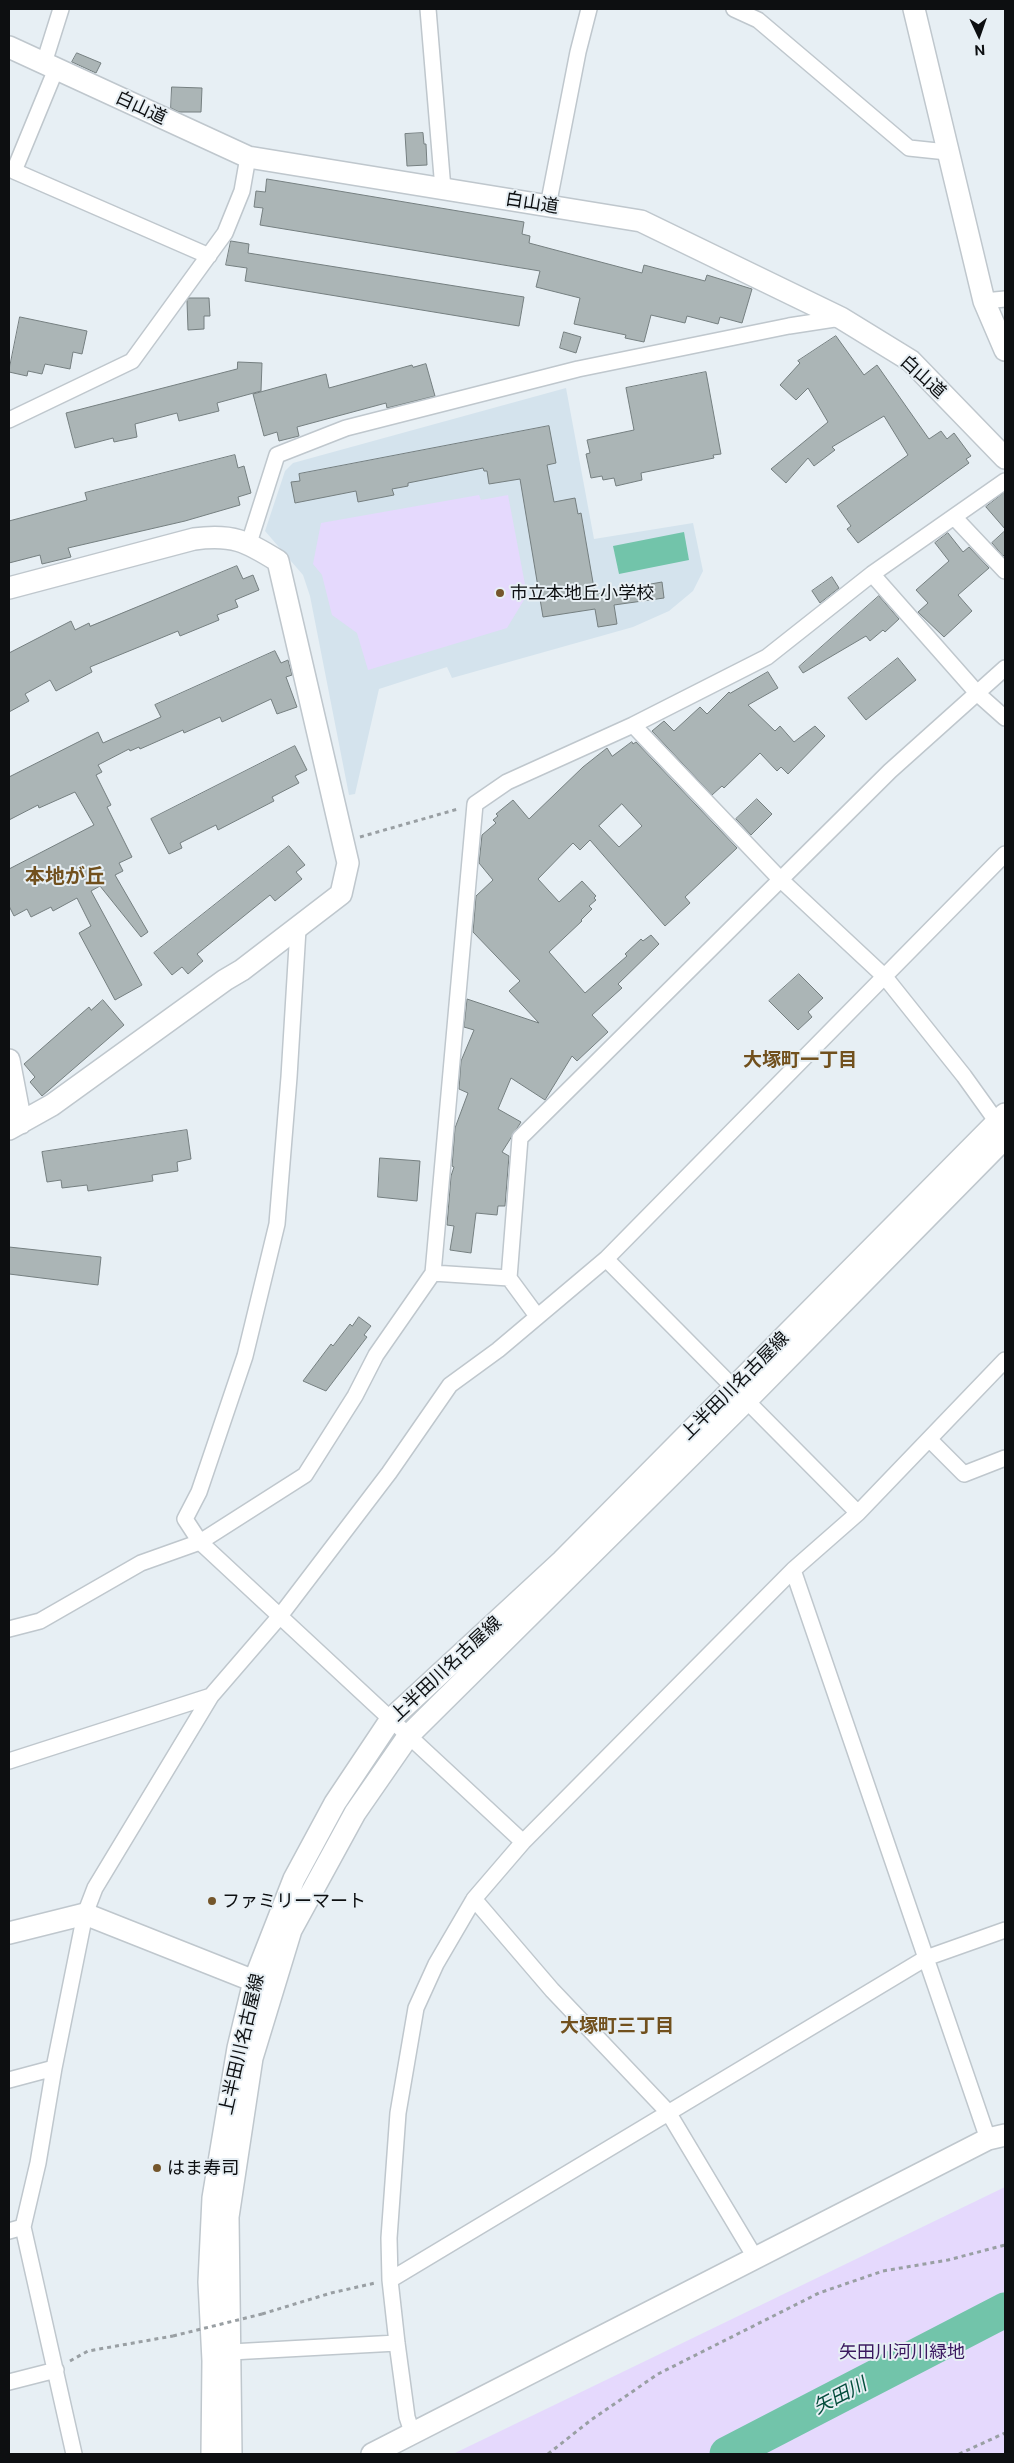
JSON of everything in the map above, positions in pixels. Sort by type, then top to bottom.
[{"type":"street","points":[[62,9],[50,66],[14,171],[209,256]]},
{"type":"street","points":[[428,9],[443,189]]},
{"type":"street","points":[[548,206],[578,52],[589,9]]},
{"type":"street","points":[[734,9],[758,20],[909,148],[947,152]]},
{"type":"street","points":[[914,9],[984,301],[1005,350]]},
{"type":"street","name":"白山道","points":[[9,47],[248,157],[641,221],[841,318],[912,361],[1005,458]]},
{"type":"street","points":[[9,420],[132,361],[225,233],[242,191],[248,157]]},
{"type":"street","points":[[984,301],[1005,299]]},
{"type":"street","points":[[249,543],[277,455],[346,428],[578,369],[789,326],[841,318]]},
{"type":"street","points":[[9,1630],[40,1621],[141,1563],[200,1542],[305,1475],[354,1396],[376,1355],[433,1273],[475,804],[507,782],[632,725],[767,657],[872,574],[1005,481]]},
{"type":"street","points":[[954,518],[1005,572]]},
{"type":"street","points":[[9,588],[194,539],[220,536],[249,543],[278,560],[348,863],[341,894],[298,929],[52,1105],[15,1126],[9,1060]]},
{"type":"street","points":[[872,574],[978,694],[1005,718]]},
{"type":"street","points":[[537,1316],[509,1278],[520,1138],[890,771],[1005,668]]},
{"type":"street","points":[[632,725],[781,880],[885,976],[1003,1127]]},
{"type":"street","points":[[74,2454],[56,2370],[16,2229],[38,2163],[54,2068],[85,1914],[95,1888],[211,1696],[280,1616],[389,1473],[450,1385],[498,1350],[606,1259],[1005,854]]},
{"type":"street","points":[[298,929],[289,1077],[277,1224],[245,1356],[199,1492],[185,1519],[200,1542],[523,1842]]},
{"type":"street","name":"上半田川名古屋線","points":[[231,2454],[228,2217],[252,2058],[292,1930],[355,1813],[409,1735],[740,1394],[1003,1127]]},
{"type":"street","points":[[606,1259],[858,1513]]},
{"type":"street","points":[[433,1273],[509,1278]]},
{"type":"street","points":[[413,2435],[408,2417],[396,2343],[390,2280],[389,2238],[398,2112],[416,2008],[436,1964],[474,1899],[523,1842],[793,1570],[858,1513],[1005,1360]]},
{"type":"street","name":"上半田川名古屋線","points":[[212,2454],[213,2361],[208,2282],[213,2198],[234,2066],[254,1981],[294,1879],[335,1803],[391,1719],[740,1394]]},
{"type":"street","points":[[929,1439],[964,1474],[1005,1458]]},
{"type":"street","points":[[372,2454],[413,2435],[997,2137],[926,1958],[793,1570]]},
{"type":"street","points":[[9,1761],[211,1696]]},
{"type":"street","points":[[474,1899],[552,1990],[668,2112],[756,2259]]},
{"type":"street","points":[[9,1933],[85,1914],[254,1981]]},
{"type":"street","points":[[390,2280],[926,1958],[1005,1930]]},
{"type":"street","points":[[9,2080],[54,2068]]},
{"type":"street","points":[[231,2352],[396,2343]]},
{"type":"street","points":[[9,2382],[56,2370]]},
{"type":"path","points":[[343,842],[475,804]]},
{"type":"path","points":[[548,2454],[591,2420],[658,2374],[819,2293],[883,2271],[948,2260],[1005,2245]]},
{"type":"path","points":[[88,2351],[173,2336],[262,2314],[331,2293],[390,2280]]},
{"type":"path","points":[[959,2454],[1005,2433]]},
{"type":"shaded area","name":"市立本地丘小学校","points":[[566,388],[594,539],[693,523],[703,571],[693,591],[669,611],[633,627],[452,678],[447,667],[379,689],[355,794],[349,795],[310,596],[303,575],[265,531],[285,471],[293,463]]},
{"type":"shaded area","points":[[684,532],[689,560],[619,574],[613,546]]},
{"type":"green space","points":[[479,495],[481,500],[508,495],[527,595],[507,628],[368,670],[357,633],[332,615],[322,575],[313,564],[321,523]]},
{"type":"green space","name":"矢田川河川緑地","points":[[1005,2187],[1005,2454],[453,2454]]},
{"type":"building","points":[[77,53],[101,63],[96,73],[72,62]]},
{"type":"building","points":[[172,87],[202,88],[201,112],[179,112],[171,108]]},
{"type":"building","points":[[423,133],[424,144],[426,144],[427,165],[407,166],[405,134]]},
{"type":"building","points":[[267,179],[524,222],[522,234],[530,236],[529,243],[642,273],[644,265],[705,281],[707,275],[752,289],[742,323],[720,317],[718,324],[687,316],[685,323],[651,315],[644,342],[625,338],[626,335],[574,324],[580,298],[536,287],[540,271],[260,225],[263,208],[254,207],[256,191],[265,192]]},
{"type":"building","points":[[231,241],[249,244],[248,253],[524,297],[519,326],[245,281],[247,268],[226,265]]},
{"type":"building","points":[[189,298],[209,298],[210,316],[204,316],[204,329],[188,330],[187,301]]},
{"type":"building","points":[[20,317],[87,331],[82,354],[73,352],[70,369],[45,364],[42,374],[28,371],[27,376],[9,372]]},
{"type":"building","points":[[564,332],[581,337],[576,353],[560,348]]},
{"type":"building","points":[[836,336],[864,375],[877,365],[929,439],[941,431],[947,439],[954,433],[971,456],[966,459],[969,463],[858,543],[847,529],[851,526],[837,506],[908,455],[884,416],[832,447],[835,450],[814,466],[808,458],[786,483],[771,469],[828,422],[808,388],[796,400],[780,385],[800,363],[798,361]]},
{"type":"building","points":[[238,362],[262,363],[261,391],[217,403],[219,411],[179,421],[177,413],[135,424],[137,437],[114,442],[113,438],[75,448],[66,413],[237,369]]},
{"type":"building","points":[[426,364],[435,396],[387,408],[386,403],[297,427],[299,436],[279,441],[277,432],[264,436],[253,394],[326,374],[329,388],[412,365],[413,367]]},
{"type":"building","points":[[706,372],[721,454],[713,455],[714,458],[641,473],[642,480],[616,486],[614,478],[603,480],[602,476],[591,478],[586,454],[590,453],[587,440],[634,430],[626,388]]},
{"type":"building","points":[[549,426],[556,463],[547,465],[554,502],[575,498],[578,514],[581,513],[595,594],[662,582],[664,598],[614,605],[617,624],[598,627],[595,609],[543,617],[520,479],[489,484],[487,471],[484,471],[483,468],[408,483],[408,486],[392,489],[394,495],[358,502],[356,491],[295,503],[291,482],[300,481],[299,474]]},
{"type":"building","points":[[235,455],[238,468],[244,466],[251,493],[238,497],[240,505],[185,521],[68,548],[71,557],[42,564],[40,555],[9,563],[9,521],[87,500],[85,493]]},
{"type":"building","points":[[1005,492],[1005,529],[986,507]]},
{"type":"building","points":[[1005,531],[1005,554],[1003,556],[992,543]]},
{"type":"building","points":[[948,533],[963,552],[969,547],[989,568],[958,595],[972,611],[944,637],[918,612],[928,603],[916,590],[949,561],[935,543]]},
{"type":"building","points":[[237,566],[243,579],[253,575],[259,590],[235,600],[238,607],[217,615],[219,620],[180,636],[178,631],[90,667],[92,672],[56,691],[50,680],[25,694],[29,701],[9,712],[9,653],[71,621],[75,630],[89,623],[90,626]]},
{"type":"building","points":[[832,577],[839,588],[820,603],[812,591]]},
{"type":"building","points":[[879,596],[899,619],[885,632],[883,630],[870,641],[866,636],[803,673],[799,667]]},
{"type":"building","points":[[275,651],[281,663],[288,660],[292,675],[286,677],[297,707],[277,714],[271,699],[222,722],[220,717],[184,733],[183,730],[140,749],[139,747],[130,751],[129,749],[98,765],[102,772],[96,775],[111,805],[107,807],[132,857],[119,863],[123,871],[115,875],[148,932],[141,937],[100,886],[91,891],[142,985],[115,1000],[79,933],[91,926],[77,898],[53,911],[51,907],[31,917],[27,909],[14,916],[9,906],[9,869],[94,825],[75,792],[39,808],[38,805],[9,820],[9,777],[98,732],[103,743],[161,717],[155,705]]},
{"type":"building","points":[[898,658],[916,680],[866,720],[848,698]]},
{"type":"building","points":[[768,672],[778,688],[748,705],[775,731],[780,726],[794,742],[815,726],[825,736],[788,774],[781,767],[777,771],[760,753],[724,788],[722,786],[712,795],[652,731],[664,721],[674,731],[700,707],[707,714],[729,692]]},
{"type":"building","points":[[632,742],[633,744],[636,742],[737,848],[685,897],[690,903],[665,926],[590,840],[580,850],[573,843],[538,879],[559,902],[582,881],[596,896],[594,898],[596,900],[589,906],[592,909],[582,921],[549,952],[585,993],[627,956],[625,954],[641,939],[643,941],[651,935],[659,944],[618,984],[622,988],[592,1015],[608,1032],[577,1061],[572,1056],[545,1100],[511,1078],[498,1109],[521,1122],[502,1152],[509,1156],[505,1206],[498,1206],[497,1215],[476,1213],[471,1253],[450,1250],[454,1226],[447,1225],[451,1176],[454,1167],[452,1166],[455,1128],[468,1093],[459,1089],[461,1061],[474,1030],[464,1027],[467,999],[539,1023],[509,991],[520,981],[473,932],[476,896],[493,880],[479,863],[482,835],[496,823],[493,820],[498,816],[496,814],[513,800],[529,819],[583,767],[607,748],[612,756]],"holes":[[[622,804],[642,826],[619,847],[599,826]]]},
{"type":"building","points":[[295,746],[307,770],[295,776],[299,783],[272,797],[274,801],[218,830],[216,825],[180,843],[182,848],[169,854],[151,819]]},
{"type":"building","points":[[757,799],[772,814],[751,835],[736,819]]},
{"type":"building","points":[[289,846],[305,865],[296,872],[302,879],[275,901],[270,895],[197,954],[203,961],[188,974],[182,967],[172,975],[154,953]]},
{"type":"building","points":[[799,974],[823,998],[808,1012],[812,1017],[798,1030],[769,1001]]},
{"type":"building","points":[[103,1000],[124,1025],[42,1096],[30,1082],[35,1077],[24,1064],[89,1007],[91,1010]]},
{"type":"building","points":[[187,1130],[191,1159],[177,1162],[178,1171],[152,1175],[153,1181],[88,1191],[87,1185],[62,1188],[61,1180],[47,1182],[42,1152]]},
{"type":"building","points":[[380,1158],[420,1161],[417,1201],[378,1197]]},
{"type":"building","points":[[9,1247],[101,1257],[98,1285],[9,1274]]},
{"type":"building","points":[[359,1317],[371,1326],[364,1335],[367,1337],[326,1391],[303,1381],[331,1344],[333,1346],[350,1324],[352,1326]]},
{"type":"waterway","name":"矢田川","points":[[727,2454],[1005,2310]]},
{"type":"place","name":"市立本地丘小学校","points":[[500,593]]},
{"type":"place","name":"ファミリーマート","points":[[212,1901]]},
{"type":"place","name":"はま寿司","points":[[157,2168]]},
{"type":"district","name":"本地が丘","points":[[65,877]]},
{"type":"district","name":"大塚町一丁目","points":[[800,1060]]},
{"type":"district","name":"大塚町三丁目","points":[[617,2026]]}]
